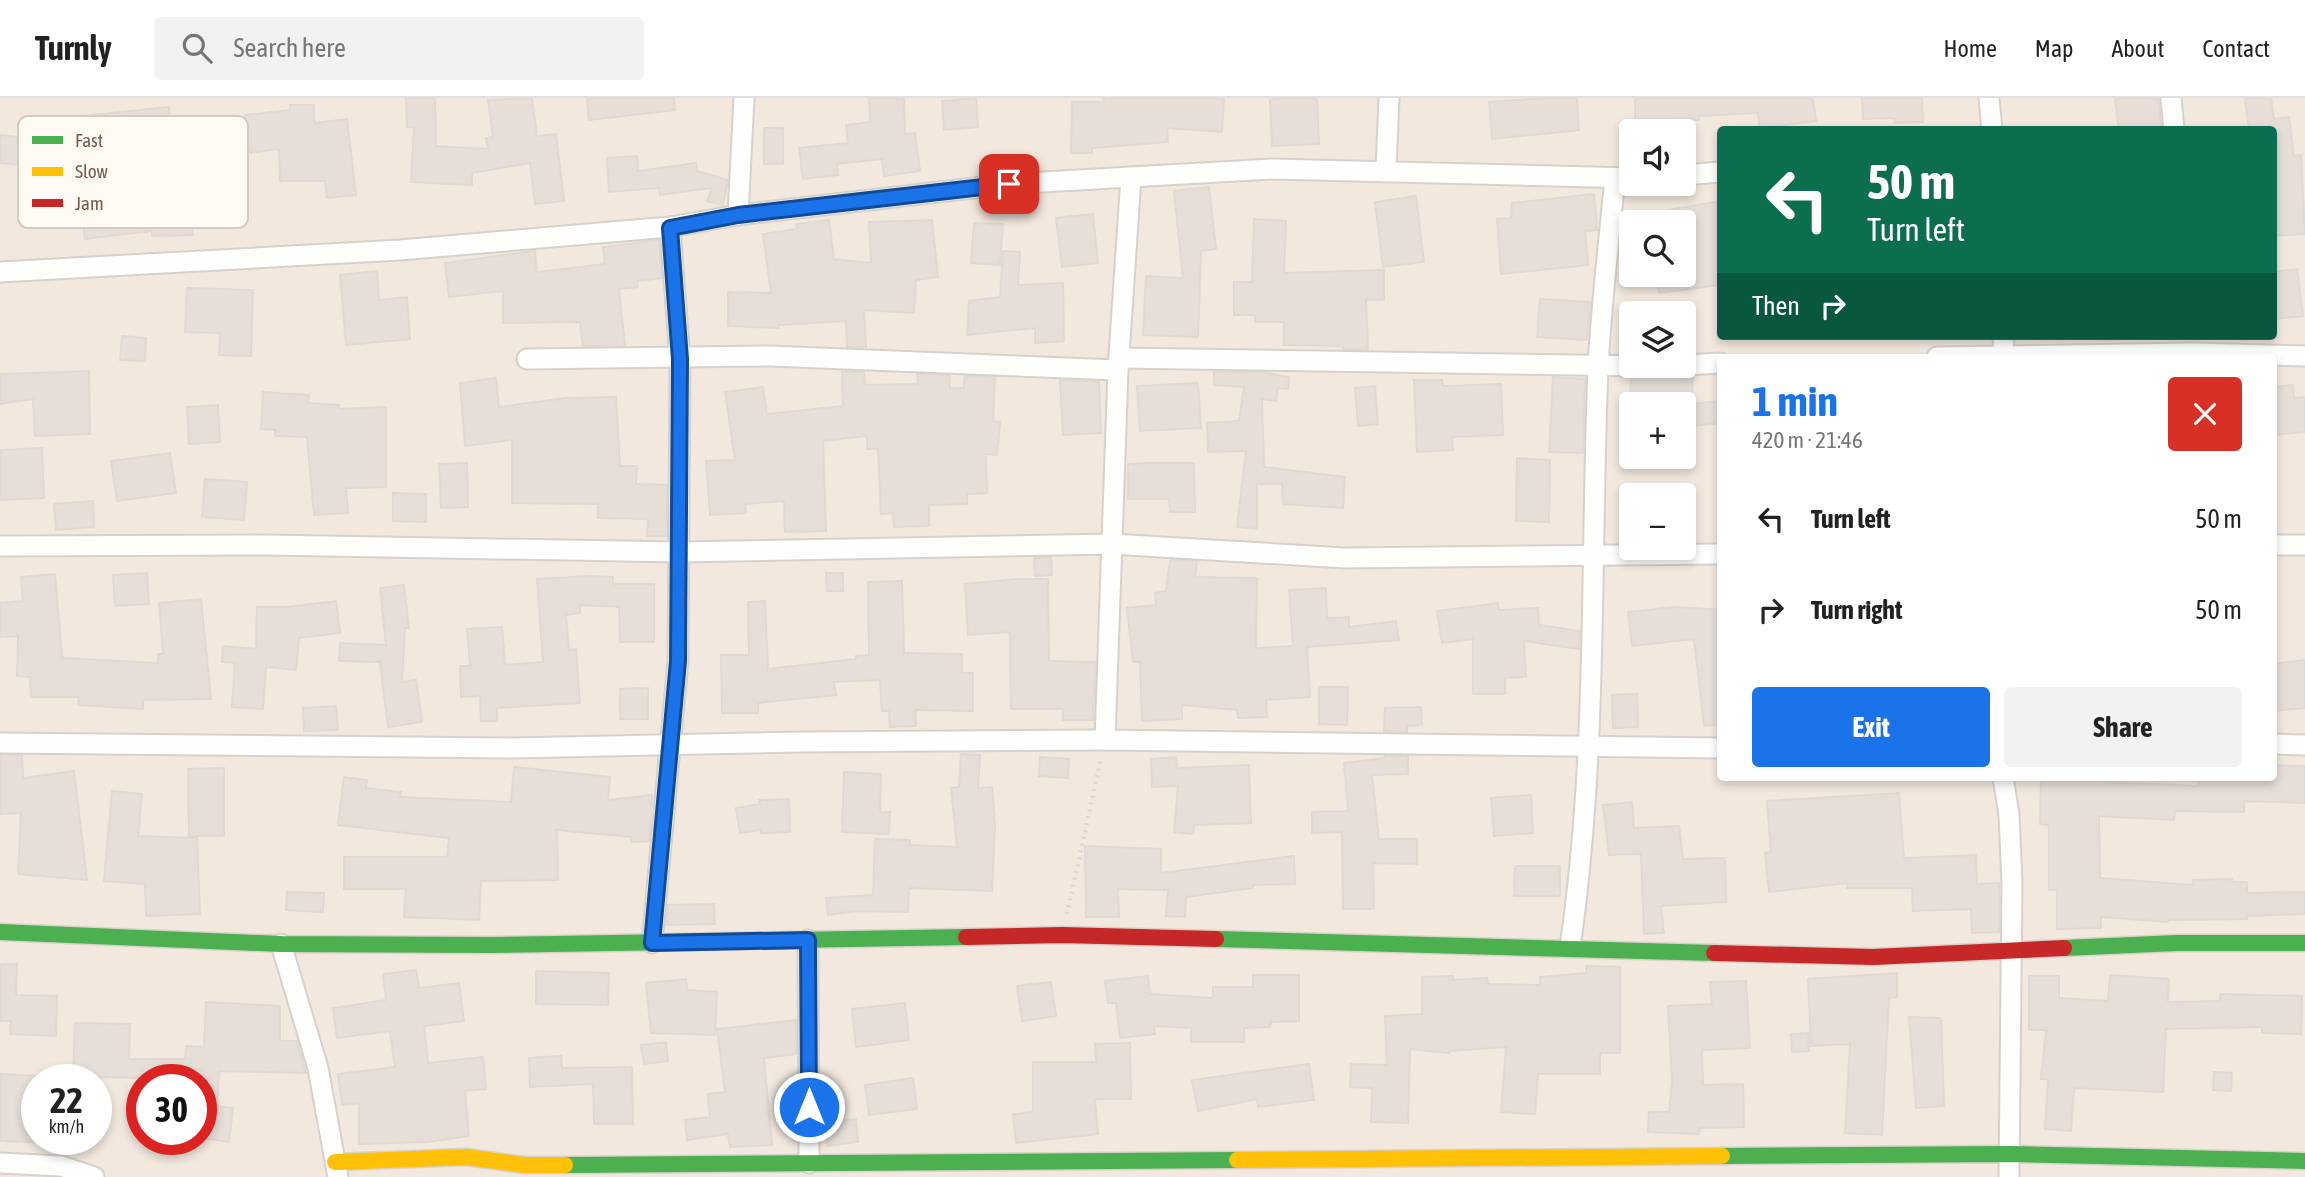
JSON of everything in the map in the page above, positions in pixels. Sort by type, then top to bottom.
[{"type":"street","points":[[738,215],[744,98]]},
{"type":"street","points":[[1386,170],[1389,98]]},
{"type":"street","points":[[1989,98],[1992,126]]},
{"type":"street","points":[[2171,98],[2174,126]]},
{"type":"street","points":[[0,272],[400,250],[670,228],[738,215],[1009,184],[1272,169],[1619,178]]},
{"type":"street","points":[[1696,174],[1717,172]]},
{"type":"street","points":[[1105,740],[1118,364],[1131,177]]},
{"type":"street","points":[[1570,947],[1580,878],[1590,748],[1598,367],[1621,196]]},
{"type":"street","points":[[652,943],[678,661],[680,359],[670,228]]},
{"type":"street","points":[[1962,354],[2004,349],[2193,344],[2305,356]]},
{"type":"street","points":[[527,359],[771,356],[1118,364],[1619,367]]},
{"type":"street","points":[[1696,364],[1717,363]]},
{"type":"street","points":[[0,546],[293,545],[679,552],[1112,544],[1345,558],[1596,553],[1717,554]]},
{"type":"street","points":[[2277,545],[2305,545]]},
{"type":"street","points":[[0,743],[512,748],[670,743],[1105,740],[1717,748]]},
{"type":"street","points":[[2277,744],[2305,745]]},
{"type":"street","points":[[2004,781],[2009,814],[2012,883],[2009,1177]]},
{"type":"street","points":[[0,932],[281,944],[652,943],[1062,935],[1872,957],[2177,943],[2305,943]]},
{"type":"street","points":[[808,940],[809,1163]]},
{"type":"street","points":[[281,944],[318,1068],[336,1170],[467,1157],[524,1165],[2009,1154],[2305,1161]]},
{"type":"street","points":[[0,1163],[61,1166],[94,1177]]},
{"type":"path","points":[[1062,935],[1105,740]]},
{"type":"shaded area","points":[[0,98],[2305,98],[2305,1177],[0,1177]]},
{"type":"building","points":[[406,98],[435,98],[436,146],[488,149],[486,138],[493,137],[488,100],[532,98],[537,136],[556,134],[564,201],[535,204],[530,163],[472,173],[472,185],[411,182],[414,127],[407,127]]},
{"type":"building","points":[[587,98],[674,98],[675,110],[589,120]]},
{"type":"building","points":[[869,98],[904,98],[905,134],[915,133],[920,171],[884,176],[882,159],[837,164],[838,175],[803,179],[799,148],[848,143],[846,125],[870,122]]},
{"type":"building","points":[[976,98],[978,127],[944,130],[942,101]]},
{"type":"building","points":[[1103,98],[1224,98],[1222,132],[1167,128],[1168,142],[1092,148],[1092,153],[1071,153],[1072,102],[1104,102]]},
{"type":"building","points":[[1317,98],[1319,144],[1272,146],[1270,100]]},
{"type":"building","points":[[1577,98],[1579,130],[1492,139],[1489,102]]},
{"type":"building","points":[[1635,98],[1813,98],[1816,121],[1760,126],[1758,113],[1699,116],[1699,120],[1635,119]]},
{"type":"building","points":[[1862,98],[1922,98],[1923,122],[1895,123],[1894,118],[1863,119]]},
{"type":"building","points":[[2115,98],[2158,98],[2162,126],[2118,126]]},
{"type":"building","points":[[2245,98],[2271,98],[2274,119],[2289,117],[2294,156],[2301,155],[2305,234],[2277,236],[2277,126],[2248,126]]},
{"type":"building","points":[[290,105],[314,105],[314,123],[347,119],[356,195],[327,198],[325,181],[280,181],[279,149],[249,153],[248,116],[245,115],[290,110]]},
{"type":"building","points":[[169,107],[170,116],[83,116]]},
{"type":"building","points":[[764,128],[783,128],[783,164],[764,164]]},
{"type":"building","points":[[0,135],[18,137],[18,165],[0,163]]},
{"type":"building","points":[[637,156],[638,171],[696,163],[697,171],[728,180],[723,205],[707,201],[712,188],[660,195],[659,188],[609,192],[607,158]]},
{"type":"building","points":[[1209,187],[1216,249],[1201,251],[1198,337],[1143,335],[1146,276],[1183,278],[1174,191]]},
{"type":"building","points":[[1594,194],[1597,230],[1585,231],[1588,265],[1501,274],[1497,219],[1511,218],[1512,203]]},
{"type":"building","points":[[1416,196],[1424,262],[1383,267],[1375,202]]},
{"type":"building","points":[[1717,202],[1717,285],[1659,293],[1658,287],[1696,287],[1696,210],[1669,210]]},
{"type":"building","points":[[1093,214],[1098,263],[1062,267],[1056,218]]},
{"type":"building","points":[[1254,219],[1286,221],[1284,273],[1384,270],[1384,300],[1366,300],[1368,350],[1343,349],[1343,346],[1284,345],[1284,322],[1255,322],[1255,315],[1234,315],[1234,282],[1252,282]]},
{"type":"building","points":[[829,220],[834,259],[871,263],[869,222],[932,220],[938,277],[916,280],[914,313],[864,310],[866,347],[847,347],[846,321],[779,325],[778,328],[728,326],[728,292],[771,293],[763,234],[797,229],[796,224]]},
{"type":"building","points":[[974,223],[1003,224],[1000,265],[971,263]]},
{"type":"building","points":[[84,228],[192,228],[193,235],[152,236],[152,231],[85,239]]},
{"type":"building","points":[[659,240],[662,278],[637,281],[638,287],[619,289],[625,346],[583,346],[580,322],[503,323],[503,291],[449,297],[445,263],[535,251],[537,272],[605,264],[603,247]]},
{"type":"building","points":[[1003,251],[1020,252],[1018,285],[1063,283],[1064,341],[1035,343],[1035,328],[967,335],[969,301],[1000,297]]},
{"type":"building","points":[[2297,269],[2303,316],[2277,319],[2277,272]]},
{"type":"building","points":[[377,271],[379,300],[407,297],[410,339],[346,345],[340,275]]},
{"type":"building","points":[[187,288],[253,290],[251,356],[219,355],[220,333],[185,332]]},
{"type":"building","points":[[1540,299],[1590,302],[1587,340],[1537,337]]},
{"type":"building","points":[[122,336],[146,338],[145,361],[120,360]]},
{"type":"building","points":[[89,371],[90,434],[35,436],[33,399],[0,404],[0,374]]},
{"type":"building","points":[[842,371],[864,372],[865,385],[918,384],[917,374],[949,375],[950,388],[964,388],[965,376],[995,377],[993,421],[1000,422],[997,455],[986,454],[987,493],[967,494],[967,504],[929,505],[929,526],[894,527],[893,513],[881,514],[878,449],[867,449],[867,436],[823,441],[826,531],[785,532],[784,501],[745,504],[746,513],[710,515],[706,461],[735,460],[725,392],[763,387],[767,414],[843,406]]},
{"type":"building","points":[[1214,372],[1262,372],[1289,377],[1288,389],[1278,388],[1276,401],[1262,399],[1264,467],[1345,477],[1343,508],[1283,504],[1282,484],[1257,484],[1257,529],[1237,527],[1246,451],[1208,452],[1207,423],[1239,421],[1244,387],[1214,385]]},
{"type":"building","points":[[1553,377],[1585,379],[1583,453],[1549,452]]},
{"type":"building","points":[[496,378],[499,407],[566,398],[616,397],[620,466],[637,466],[636,484],[667,485],[667,536],[647,536],[648,519],[598,518],[598,504],[512,503],[512,440],[465,446],[460,383]]},
{"type":"building","points":[[1631,378],[1693,378],[1692,392],[1630,392]]},
{"type":"building","points":[[1060,380],[1099,382],[1101,433],[1063,435]]},
{"type":"building","points":[[1414,380],[1442,380],[1443,386],[1501,384],[1503,435],[1452,437],[1453,450],[1417,452]]},
{"type":"building","points":[[1198,383],[1201,428],[1140,431],[1137,386]]},
{"type":"building","points":[[2293,385],[2294,398],[2305,397],[2305,432],[2277,435],[2277,387]]},
{"type":"building","points":[[1375,386],[1378,424],[1358,426],[1355,388]]},
{"type":"building","points":[[263,392],[309,395],[308,403],[339,405],[339,409],[386,407],[386,487],[346,488],[348,513],[314,515],[307,437],[275,436],[275,430],[261,429]]},
{"type":"building","points":[[1717,401],[1717,423],[1696,426],[1696,403]]},
{"type":"building","points":[[218,405],[220,442],[189,444],[187,407]]},
{"type":"building","points":[[42,448],[44,498],[0,500],[0,450]]},
{"type":"building","points":[[170,453],[176,493],[117,501],[111,461]]},
{"type":"building","points":[[1517,458],[1550,460],[1549,522],[1516,521]]},
{"type":"building","points":[[467,463],[468,507],[441,508],[439,464]]},
{"type":"building","points":[[1194,463],[1195,512],[1170,512],[1169,499],[1128,499],[1128,464]]},
{"type":"building","points":[[205,479],[247,482],[244,520],[202,517]]},
{"type":"building","points":[[393,493],[426,494],[426,522],[393,521]]},
{"type":"building","points":[[93,501],[94,527],[56,530],[54,504]]},
{"type":"building","points":[[1051,557],[1052,575],[1035,576],[1034,558]]},
{"type":"building","points":[[1170,560],[1197,561],[1195,577],[1257,578],[1256,648],[1293,646],[1289,590],[1326,588],[1327,618],[1349,617],[1349,627],[1396,621],[1399,640],[1307,647],[1310,697],[1266,700],[1267,717],[1238,718],[1237,710],[1182,705],[1182,719],[1142,721],[1140,662],[1133,662],[1127,608],[1156,605],[1155,593],[1166,591]]},
{"type":"building","points":[[147,573],[149,604],[115,606],[113,575]]},
{"type":"building","points":[[826,573],[843,573],[843,591],[827,591]]},
{"type":"building","points":[[55,574],[62,658],[158,663],[158,654],[163,654],[159,603],[201,599],[211,699],[143,700],[143,709],[78,705],[79,697],[31,697],[30,677],[17,676],[18,636],[0,637],[0,603],[23,601],[21,577]]},
{"type":"building","points":[[613,577],[613,584],[654,584],[654,642],[620,642],[619,607],[580,605],[580,613],[566,615],[569,650],[576,649],[580,703],[497,708],[497,721],[481,721],[480,696],[461,697],[460,666],[470,666],[467,629],[502,627],[505,665],[543,662],[537,579]]},
{"type":"building","points":[[1048,579],[1049,661],[1095,662],[1093,720],[1063,720],[1063,709],[1011,709],[1010,632],[968,635],[965,584]]},
{"type":"building","points":[[902,581],[904,653],[962,654],[962,673],[973,673],[973,711],[915,710],[916,726],[890,727],[889,711],[882,711],[880,680],[834,682],[836,695],[758,703],[758,713],[722,713],[721,655],[749,655],[748,602],[765,601],[768,669],[856,659],[856,656],[869,655],[868,582]]},
{"type":"building","points":[[404,585],[409,628],[405,628],[402,682],[416,680],[422,722],[388,727],[380,662],[339,661],[340,643],[386,645],[380,588]]},
{"type":"building","points":[[336,601],[340,633],[299,638],[296,670],[266,667],[263,709],[232,707],[235,663],[222,662],[223,646],[256,649],[257,607],[287,607]]},
{"type":"building","points":[[1498,603],[1499,610],[1538,608],[1539,625],[1580,631],[1579,649],[1524,641],[1526,677],[1505,678],[1505,694],[1473,694],[1473,639],[1442,643],[1437,611]]},
{"type":"building","points":[[1675,607],[1717,610],[1717,724],[1704,726],[1694,639],[1632,646],[1628,612]]},
{"type":"building","points":[[2305,660],[2305,708],[2277,711],[2277,664]]},
{"type":"building","points":[[1319,687],[1348,687],[1347,725],[1319,724]]},
{"type":"building","points":[[648,688],[648,719],[620,719],[620,689]]},
{"type":"building","points":[[1637,694],[1638,727],[1613,728],[1612,695]]},
{"type":"building","points":[[336,706],[338,730],[304,731],[303,708]]},
{"type":"building","points":[[1421,707],[1422,725],[1407,726],[1407,732],[1384,731],[1385,708]]},
{"type":"building","points":[[961,754],[980,755],[978,788],[992,787],[995,824],[992,891],[909,888],[908,912],[855,911],[828,915],[826,898],[873,895],[875,839],[910,840],[910,845],[957,847],[951,788],[959,787]]},
{"type":"building","points":[[0,755],[22,755],[23,778],[74,771],[87,880],[18,874],[21,813],[0,814]]},
{"type":"building","points":[[1385,756],[1408,756],[1408,774],[1372,775],[1379,839],[1417,839],[1417,864],[1373,863],[1374,909],[1343,909],[1342,832],[1312,833],[1312,812],[1348,811],[1344,763]]},
{"type":"building","points":[[1040,757],[1069,759],[1068,778],[1039,776]]},
{"type":"building","points":[[1176,757],[1177,768],[1249,765],[1251,823],[1194,825],[1193,834],[1174,832],[1178,786],[1152,787],[1151,759]]},
{"type":"building","points":[[2277,765],[2305,766],[2305,803],[2244,801],[2244,812],[2175,811],[2174,820],[2099,816],[2100,878],[2193,885],[2193,880],[2232,879],[2232,882],[2247,882],[2247,893],[2305,892],[2305,914],[2168,922],[2101,917],[2101,928],[2057,929],[2057,890],[2049,890],[2049,825],[2040,824],[2041,781],[2198,786],[2199,781],[2277,781]]},
{"type":"building","points":[[514,767],[610,777],[608,800],[652,795],[649,841],[632,842],[631,837],[557,830],[558,880],[481,881],[479,920],[404,917],[406,889],[344,889],[344,857],[447,857],[449,838],[338,825],[344,777],[367,780],[366,788],[401,792],[400,797],[511,802]]},
{"type":"building","points":[[224,768],[224,836],[189,836],[188,769]]},
{"type":"building","points":[[844,772],[881,774],[880,812],[890,812],[889,834],[842,832]]},
{"type":"building","points":[[112,791],[142,794],[138,836],[197,838],[200,914],[146,916],[145,884],[104,881]]},
{"type":"building","points":[[1899,793],[1904,858],[1976,855],[1977,884],[1999,883],[1999,932],[1972,933],[1971,909],[1913,911],[1912,888],[1847,888],[1847,883],[1769,892],[1765,853],[1771,852],[1767,801]]},
{"type":"building","points":[[1531,795],[1533,833],[1494,836],[1491,798]]},
{"type":"building","points":[[789,799],[790,832],[761,833],[761,830],[740,833],[736,808],[760,804],[759,800]]},
{"type":"building","points":[[1632,802],[1634,828],[1679,826],[1683,859],[1725,858],[1726,902],[1661,906],[1664,933],[1644,934],[1641,854],[1609,855],[1603,805]]},
{"type":"building","points":[[1085,846],[1161,849],[1161,873],[1294,856],[1295,884],[1253,885],[1253,888],[1186,897],[1185,917],[1166,916],[1168,890],[1118,889],[1119,917],[1086,917]]},
{"type":"building","points":[[1515,866],[1560,866],[1560,896],[1514,896]]},
{"type":"building","points":[[287,892],[324,893],[323,912],[286,910]]},
{"type":"building","points":[[714,904],[715,924],[666,925],[668,905]]},
{"type":"building","points":[[0,964],[17,964],[16,995],[57,996],[56,1036],[10,1034],[11,1021],[0,1021]]},
{"type":"building","points":[[1586,966],[1620,967],[1620,1053],[1600,1053],[1600,1074],[1538,1074],[1535,1114],[1501,1112],[1506,1047],[1449,1053],[1410,1049],[1408,1123],[1371,1122],[1372,1088],[1350,1087],[1351,1064],[1387,1065],[1385,1016],[1422,1014],[1422,977],[1453,976],[1453,980],[1487,978],[1488,984],[1540,985],[1540,977],[1586,973]]},
{"type":"building","points":[[416,970],[419,988],[459,983],[464,1021],[424,1026],[428,1063],[483,1057],[486,1089],[465,1091],[469,1136],[428,1142],[359,1144],[359,1103],[342,1105],[338,1074],[395,1067],[390,1031],[337,1038],[333,1008],[386,1000],[383,974]]},
{"type":"building","points":[[536,971],[609,973],[608,1005],[536,1004]]},
{"type":"building","points":[[1897,973],[1897,997],[1889,998],[1882,1135],[1845,1133],[1850,1044],[1811,1046],[1808,979]]},
{"type":"building","points":[[1253,975],[1299,975],[1299,1021],[1271,1022],[1270,1027],[1244,1028],[1244,1042],[1191,1042],[1191,1028],[1154,1026],[1155,1034],[1120,1038],[1116,1003],[1108,1003],[1105,981],[1148,976],[1150,994],[1213,998],[1213,987],[1253,987]]},
{"type":"building","points":[[2110,975],[2169,979],[2168,1002],[2220,1001],[2220,994],[2302,996],[2301,1034],[2262,1033],[2262,1027],[2166,1029],[2163,1092],[2074,1088],[2071,1131],[2045,1129],[2048,1079],[2041,1079],[2046,1030],[2029,1030],[2029,976],[2059,976],[2059,998],[2108,1001]]},
{"type":"building","points":[[686,979],[687,990],[717,992],[715,1035],[651,1033],[646,983]]},
{"type":"building","points":[[1746,981],[1750,1048],[1702,1050],[1703,1085],[1743,1084],[1744,1127],[1700,1128],[1699,1134],[1648,1132],[1649,1112],[1669,1112],[1672,1081],[1668,1006],[1712,1004],[1710,982]]},
{"type":"building","points":[[1051,982],[1056,1016],[1022,1021],[1017,986]]},
{"type":"building","points":[[206,1002],[280,1006],[280,1041],[297,1041],[306,1073],[219,1071],[217,1106],[217,1064],[126,1064],[126,1078],[112,1077],[112,1064],[73,1064],[75,1023],[130,1024],[129,1059],[185,1059],[186,1046],[204,1047]]},
{"type":"building","points":[[905,1003],[909,1040],[856,1047],[852,1009]]},
{"type":"building","points":[[1909,1017],[1941,1018],[1944,1106],[1916,1108]]},
{"type":"building","points":[[796,1020],[796,1054],[764,1058],[772,1145],[730,1147],[728,1134],[687,1140],[685,1120],[710,1117],[708,1094],[725,1092],[717,1029]]},
{"type":"building","points":[[1808,1033],[1809,1051],[1792,1052],[1791,1034]]},
{"type":"building","points":[[666,1042],[668,1061],[644,1064],[641,1045]]},
{"type":"building","points":[[1130,1043],[1131,1099],[1095,1099],[1098,1134],[1016,1143],[1013,1114],[1033,1112],[1033,1062],[1096,1062],[1095,1044]]},
{"type":"building","points":[[561,1056],[562,1068],[632,1067],[633,1124],[594,1124],[593,1084],[530,1087],[529,1058]]},
{"type":"building","points":[[1309,1064],[1314,1100],[1258,1107],[1257,1099],[1198,1111],[1192,1080]]},
{"type":"building","points":[[2214,1072],[2232,1073],[2231,1091],[2213,1090]]},
{"type":"building","points":[[0,1074],[21,1075],[21,1142],[0,1141]]},
{"type":"building","points":[[913,1078],[917,1109],[869,1115],[865,1085]]},
{"type":"building","points":[[217,1106],[233,1108],[229,1142],[217,1140]]},
{"type":"building","points":[[856,1119],[858,1142],[828,1146],[825,1122]]},
{"type":"traffic: fast","points":[[0,932],[281,944],[491,945],[966,937]]},
{"type":"traffic: fast","points":[[1216,939],[1714,953]]},
{"type":"traffic: fast","points":[[2064,948],[2177,943],[2305,943]]},
{"type":"traffic: fast","points":[[1722,1156],[2009,1154],[2305,1161]]},
{"type":"traffic: fast","points":[[565,1165],[1237,1160]]},
{"type":"traffic: slow","points":[[1237,1160],[1722,1156]]},
{"type":"traffic: slow","points":[[335,1162],[467,1157],[524,1165],[565,1165]]},
{"type":"traffic: jam","points":[[966,937],[1062,935],[1216,939]]},
{"type":"traffic: jam","points":[[1714,953],[1873,957],[2064,948]]},
{"type":"route","points":[[809,1107],[808,940],[652,943],[678,661],[680,359],[670,228],[738,215],[1009,184]]}]
